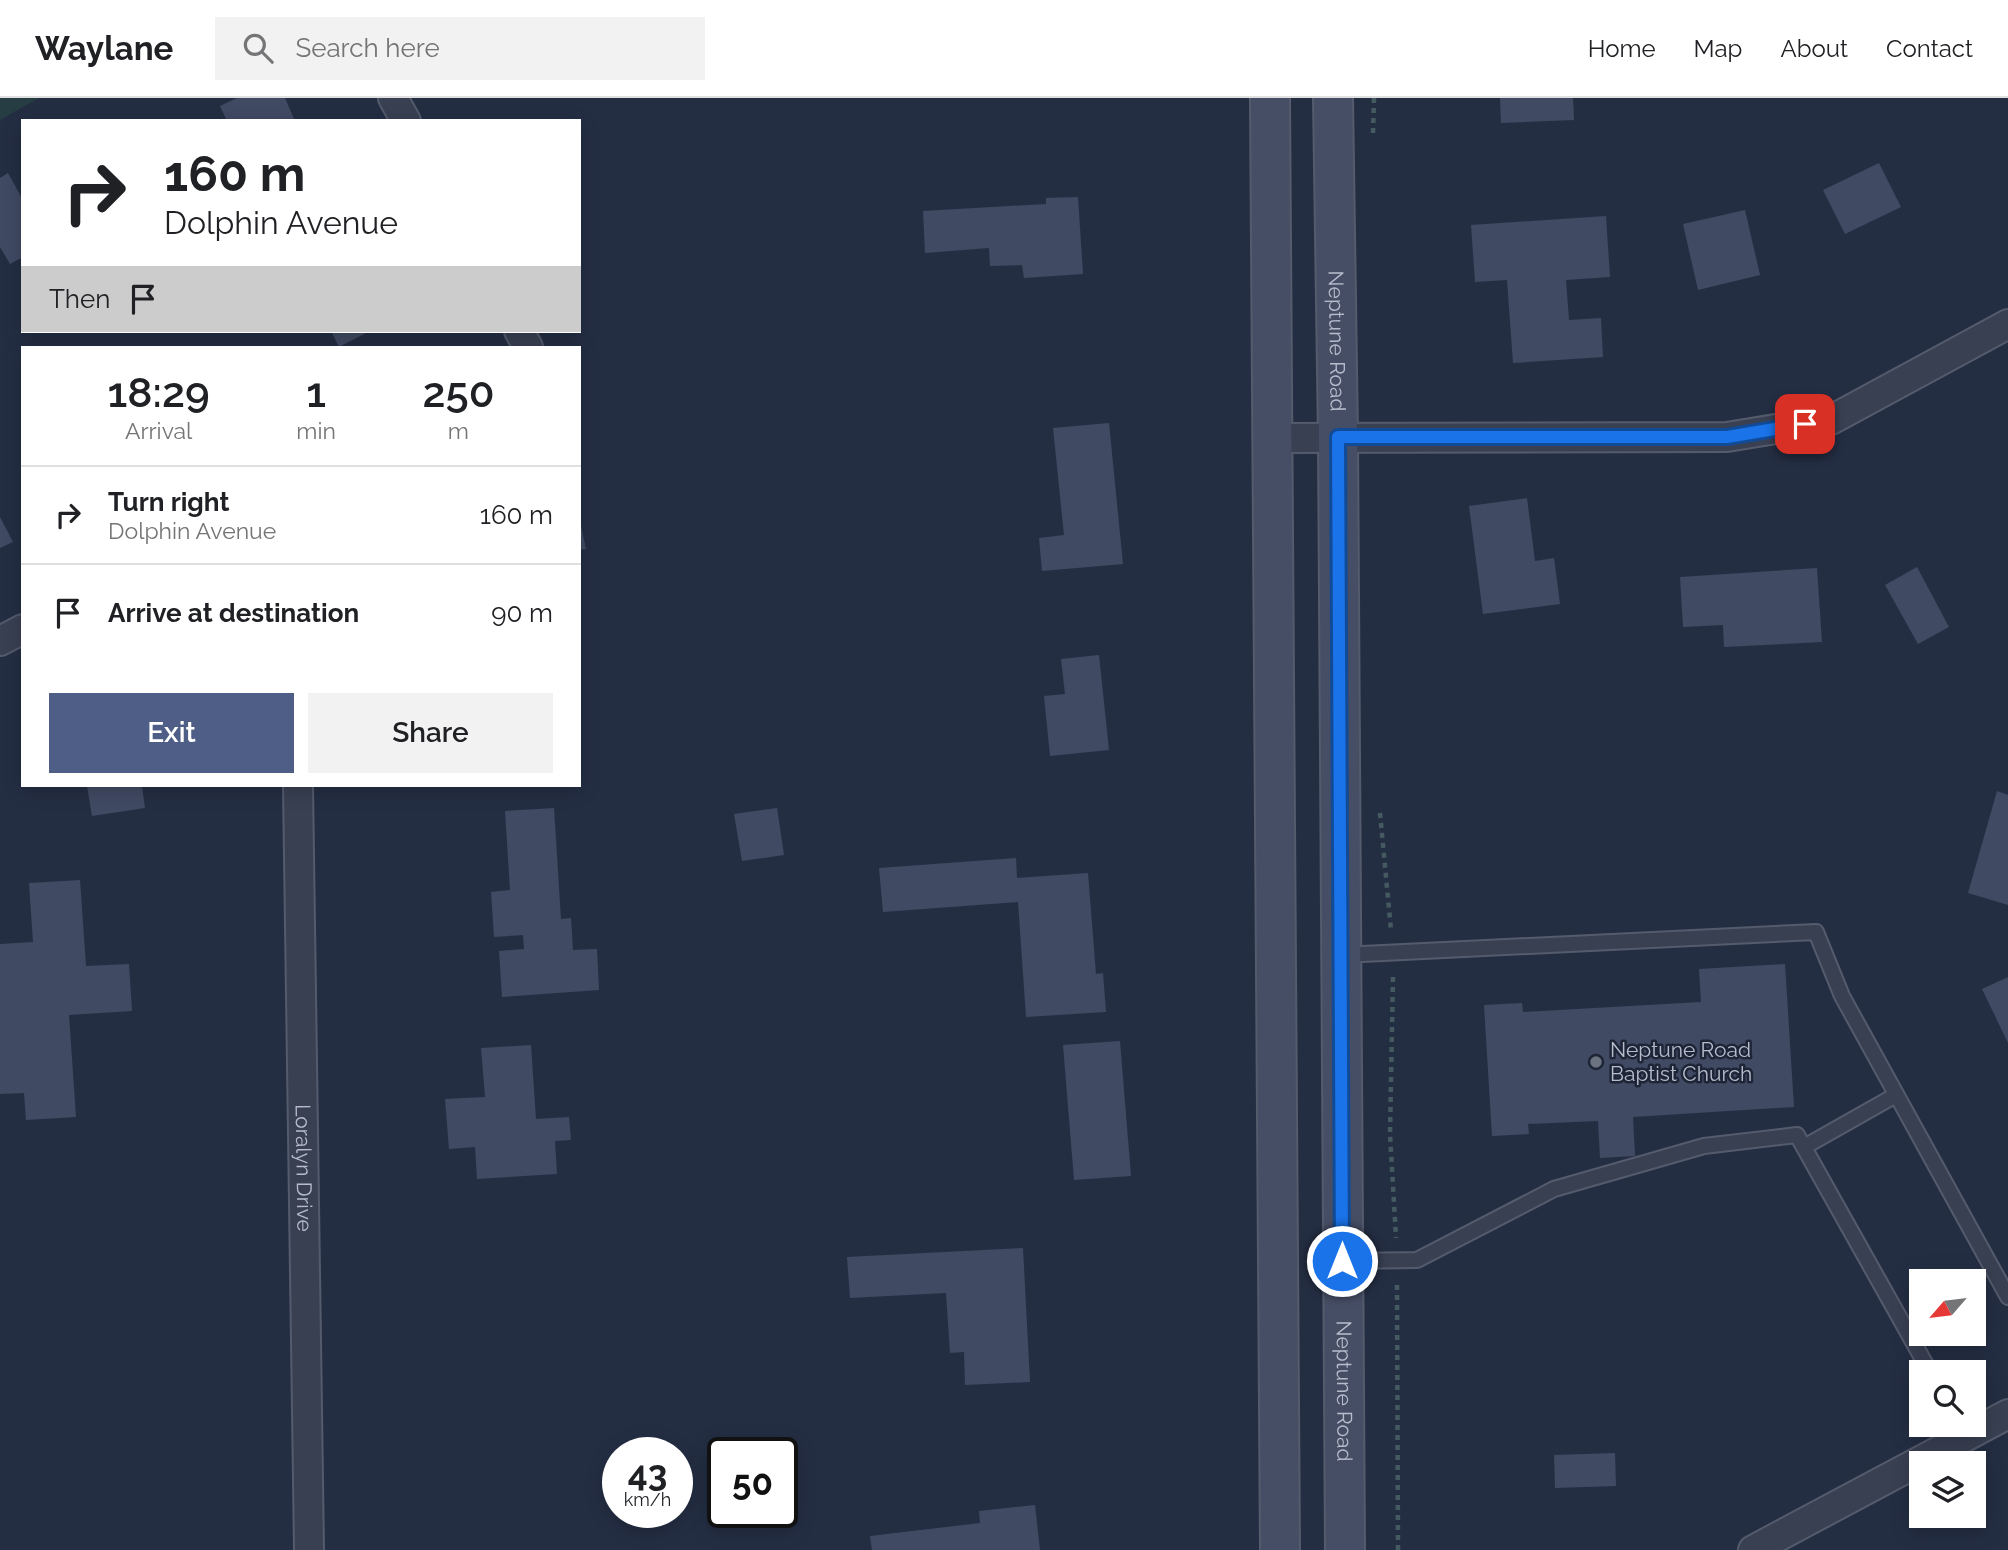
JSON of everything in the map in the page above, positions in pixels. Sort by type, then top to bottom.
[{"type":"main road","points":[[1270,98],[1280,1211],[1280,1550]]},
{"type":"main road","name":"Neptune Road","points":[[1333,98],[1338,437],[1345,1550]]},
{"type":"street","points":[[393,98],[404,119]]},
{"type":"street","points":[[1272,438],[1727,437],[1831,420],[2008,324]]},
{"type":"street","points":[[0,641],[21,630]]},
{"type":"street","name":"Loralyn Drive","points":[[298,787],[309,1550]]},
{"type":"street","points":[[1986,1422],[2008,1414]]},
{"type":"street","points":[[1753,1550],[1951,1437]]},
{"type":"lane","points":[[1340,955],[1816,932],[1842,996],[2008,1297]]},
{"type":"lane","points":[[1804,1147],[1896,1095]]},
{"type":"lane","points":[[1342,1261],[1417,1260],[1554,1189],[1703,1146],[1797,1135],[1923,1360]]},
{"type":"path","points":[[1373,139],[1374,98]]},
{"type":"path","points":[[1379,802],[1394,953],[1390,1134],[1397,1262],[1398,1550]]},
{"type":"green space","points":[[0,98],[39,98],[0,120]]},
{"type":"building","points":[[237,98],[285,98],[294,119],[226,119],[220,106]]},
{"type":"building","points":[[1500,98],[1573,98],[1574,120],[1501,123]]},
{"type":"building","points":[[1879,163],[1901,207],[1845,234],[1823,190]]},
{"type":"building","points":[[8,173],[21,196],[21,258],[10,264],[0,247],[0,178]]},
{"type":"building","points":[[1078,197],[1083,274],[1024,278],[1022,265],[990,266],[989,248],[925,253],[923,211],[1046,204],[1046,198]]},
{"type":"building","points":[[1745,210],[1760,275],[1698,290],[1683,224]]},
{"type":"building","points":[[1606,216],[1610,277],[1566,280],[1569,320],[1601,318],[1603,357],[1513,363],[1507,280],[1475,282],[1471,225]]},
{"type":"building","points":[[332,333],[366,333],[341,346]]},
{"type":"building","points":[[1109,423],[1123,564],[1042,571],[1039,538],[1064,535],[1053,428]]},
{"type":"building","points":[[1527,498],[1535,561],[1554,558],[1560,604],[1483,614],[1469,506]]},
{"type":"building","points":[[0,517],[13,542],[0,548]]},
{"type":"building","points":[[581,525],[586,549],[581,550]]},
{"type":"building","points":[[1917,567],[1949,627],[1918,644],[1885,585]]},
{"type":"building","points":[[1817,568],[1822,642],[1724,647],[1723,625],[1683,627],[1680,577]]},
{"type":"building","points":[[1099,655],[1109,750],[1050,756],[1044,696],[1065,694],[1061,659]]},
{"type":"building","points":[[87,787],[142,787],[145,808],[92,816]]},
{"type":"building","points":[[1997,791],[2008,795],[2008,905],[1968,893]]},
{"type":"building","points":[[554,808],[561,919],[571,918],[573,950],[597,949],[599,990],[502,997],[499,951],[524,949],[523,935],[494,937],[491,892],[510,890],[505,811]]},
{"type":"building","points":[[777,808],[784,855],[742,861],[734,814]]},
{"type":"building","points":[[1016,858],[1017,878],[1088,873],[1096,974],[1103,973],[1106,1012],[1026,1017],[1018,902],[883,912],[879,868]]},
{"type":"building","points":[[80,880],[86,966],[129,964],[132,1011],[69,1015],[76,1117],[26,1120],[24,1093],[0,1094],[0,944],[33,942],[29,883]]},
{"type":"building","name":"Neptune Road Baptist Church","points":[[1785,964],[1794,1107],[1633,1117],[1635,1156],[1600,1158],[1598,1121],[1528,1124],[1529,1134],[1492,1136],[1484,1005],[1522,1003],[1523,1012],[1701,1002],[1699,969]]},
{"type":"building","points":[[2008,977],[2008,1043],[1982,989]]},
{"type":"building","points":[[1120,1041],[1131,1176],[1074,1180],[1063,1045]]},
{"type":"building","points":[[531,1045],[536,1119],[569,1117],[571,1140],[555,1141],[557,1174],[477,1179],[475,1147],[449,1149],[445,1099],[485,1097],[481,1048]]},
{"type":"building","points":[[1023,1248],[1030,1382],[965,1385],[964,1352],[950,1353],[946,1293],[850,1298],[847,1257]]},
{"type":"building","points":[[1615,1453],[1616,1486],[1555,1488],[1554,1455]]},
{"type":"building","points":[[1035,1505],[1040,1550],[872,1550],[870,1536],[980,1523],[979,1511]]},
{"type":"place","name":"Neptune Road Baptist Church","points":[[1596,1062]]},
{"type":"route","points":[[1342,1261],[1338,437],[1727,437],[1805,424]]}]
